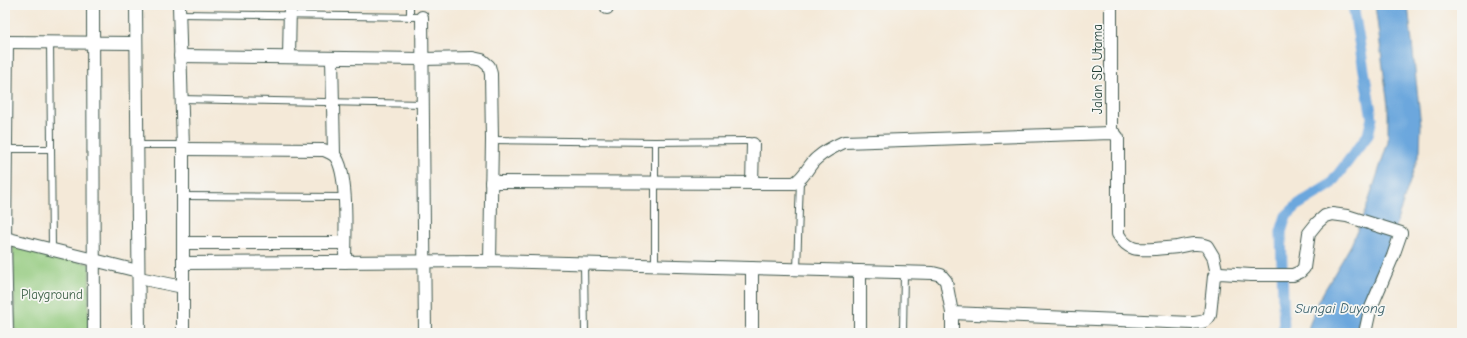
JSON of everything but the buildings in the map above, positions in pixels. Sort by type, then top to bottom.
[{"type":"street","points":[[93,5],[95,259],[94,333]]},
{"type":"street","points":[[136,5],[139,333]]},
{"type":"street","name":"Jalan SD Utama","points":[[1111,5],[1111,133]]},
{"type":"street","points":[[179,9],[183,196],[183,333]]},
{"type":"street","points":[[289,57],[290,10]]},
{"type":"street","points":[[416,17],[422,59],[423,261],[425,333]]},
{"type":"street","points":[[7,333],[5,242],[6,42],[136,43]]},
{"type":"street","points":[[180,56],[422,59],[473,58],[482,60],[489,66],[491,74],[492,140],[490,261]]},
{"type":"street","points":[[332,58],[334,154],[339,163],[342,174],[344,197],[345,262]]},
{"type":"street","points":[[491,182],[794,183],[800,180],[817,158],[832,147],[844,142],[1111,133],[1115,134],[1118,138],[1118,234],[1122,242],[1137,250],[1172,248],[1202,244],[1207,246],[1213,256],[1217,274]]},
{"type":"street","points":[[752,183],[753,144]]},
{"type":"street","points":[[182,147],[324,150],[334,154]]},
{"type":"street","points":[[1217,274],[1293,275],[1300,272],[1304,268],[1309,233],[1317,223],[1326,216],[1332,214],[1347,216],[1402,233],[1394,256],[1370,310],[1365,333]]},
{"type":"street","points":[[5,238],[95,259],[138,274],[183,286]]},
{"type":"street","points":[[183,243],[345,243]]},
{"type":"street","points":[[183,263],[490,261],[933,273],[941,275],[946,281],[952,313],[952,333]]},
{"type":"street","points":[[752,268],[752,333]]},
{"type":"street","points":[[860,271],[860,333]]},
{"type":"street","points":[[952,313],[1192,323],[1205,322],[1210,314],[1213,280],[1214,276],[1217,274]]},
{"type":"lane","points":[[179,9],[290,10],[416,17],[410,5]]},
{"type":"lane","points":[[50,42],[52,249]]},
{"type":"lane","points":[[181,99],[423,104]]},
{"type":"lane","points":[[492,140],[655,142],[743,140],[749,141],[753,144]]},
{"type":"lane","points":[[655,142],[655,265]]},
{"type":"lane","points":[[137,145],[182,147]]},
{"type":"lane","points":[[6,149],[51,149]]},
{"type":"lane","points":[[797,269],[800,180]]},
{"type":"lane","points":[[183,196],[344,197]]},
{"type":"lane","points":[[584,264],[585,333]]},
{"type":"lane","points":[[903,333],[904,272]]},
{"type":"green space","name":"Playground","points":[[13,245],[90,264],[88,333],[15,333]]},
{"type":"water","name":"Sungai Duyong","points":[[1375,5],[1408,5],[1421,126],[1420,151],[1388,248],[1378,268],[1355,333],[1308,333],[1309,326],[1320,298],[1351,245],[1366,209],[1388,142],[1388,106]]},
{"type":"waterway","points":[[1284,333],[1281,232],[1286,216],[1299,204],[1330,185],[1368,135],[1372,118],[1353,5]]}]
